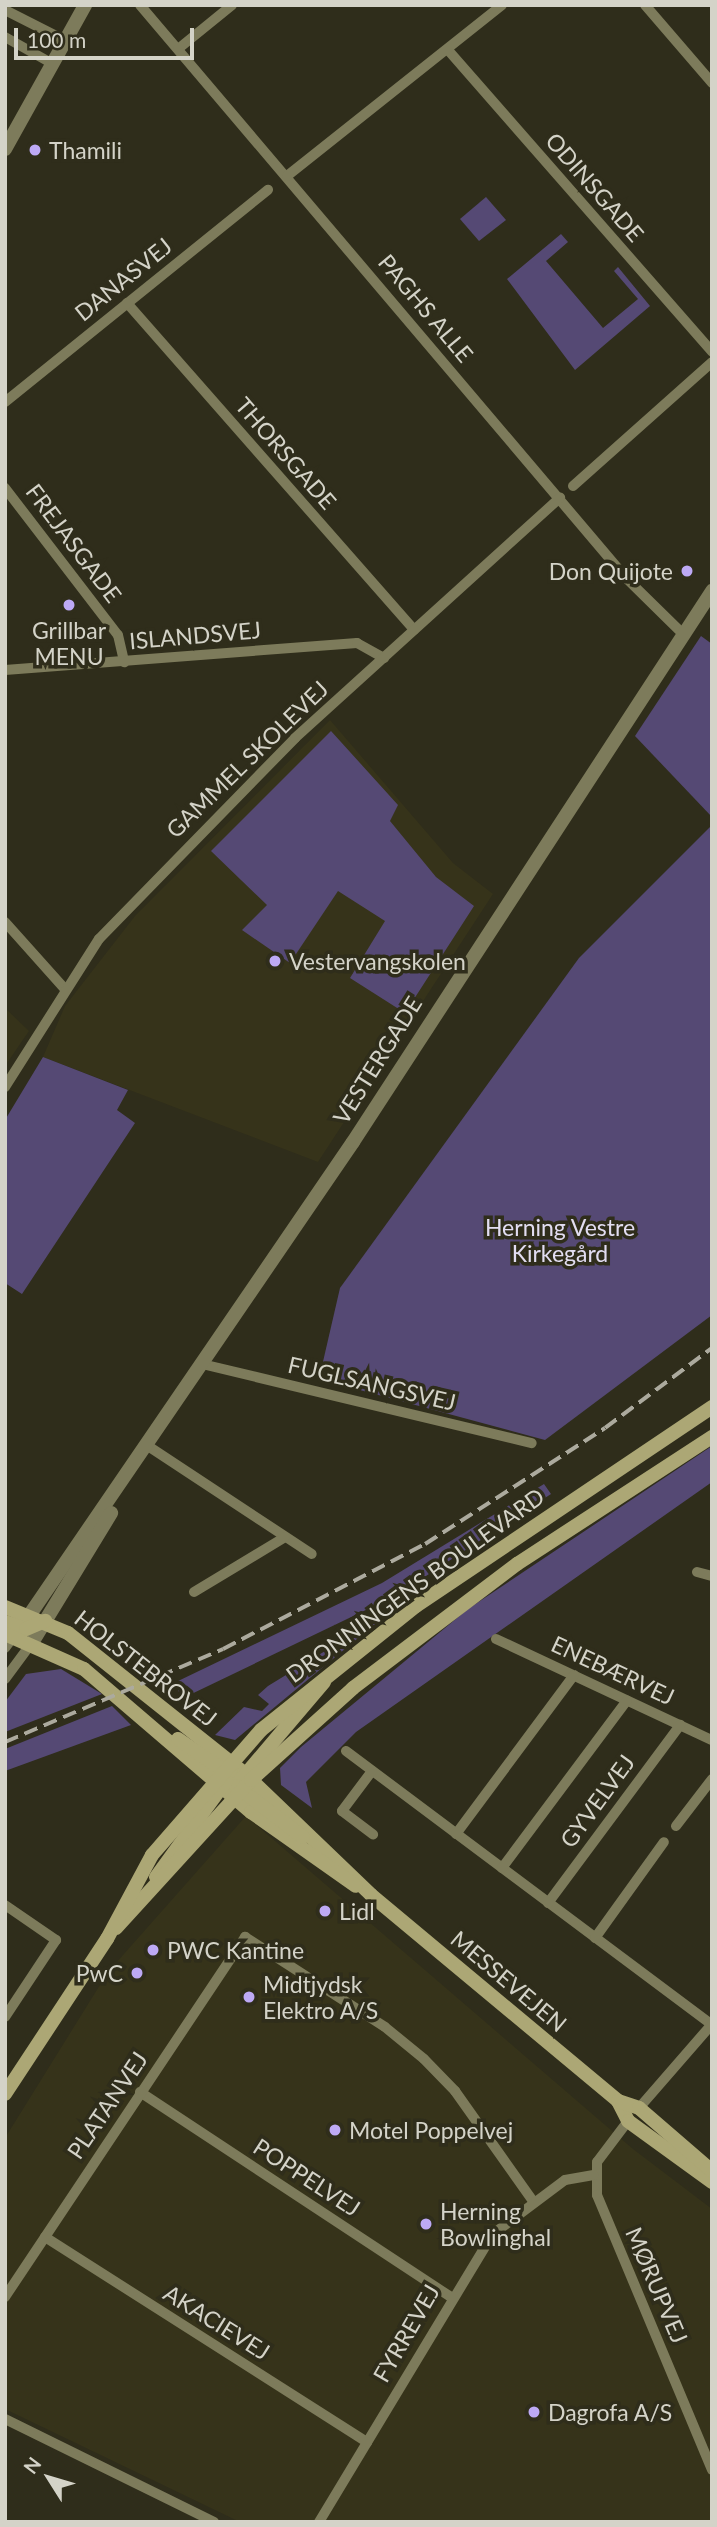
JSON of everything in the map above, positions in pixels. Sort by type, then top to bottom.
[{"type":"main road","name":"DRONNINGENS BOULEVARD","points":[[107,1938],[145,1897],[165,1860],[338,1664],[712,1407]]},
{"type":"main road","name":"DRONNINGENS BOULEVARD","points":[[5,2094],[107,1938],[131,1886],[233,1781],[427,1630],[712,1437]]},
{"type":"main road","name":"HOLSTEBROVEJ","points":[[5,1607],[46,1621],[96,1655],[176,1721],[233,1781]]},
{"type":"main road","points":[[13,1632],[46,1621]]},
{"type":"main road","name":"HOLSTEBROVEJ","points":[[5,1622],[13,1632],[84,1669],[163,1735],[181,1740],[233,1781]]},
{"type":"main road","name":"MESSEVEJEN","points":[[233,1781],[344,1866],[371,1895]]},
{"type":"main road","name":"MESSEVEJEN","points":[[233,1781],[618,2101],[639,2108],[712,2171]]},
{"type":"main road","name":"MESSEVEJEN","points":[[618,2101],[628,2121],[712,2182]]},
{"type":"main road","points":[[628,2121],[639,2108]]},
{"type":"street","points":[[5,149],[85,5]]},
{"type":"street","name":"PAGHS ALLE","points":[[140,5],[560,498],[683,635]]},
{"type":"street","points":[[178,49],[232,5]]},
{"type":"street","points":[[287,176],[502,5]]},
{"type":"street","points":[[645,5],[712,83]]},
{"type":"street","points":[[5,10],[66,41]]},
{"type":"street","points":[[5,37],[53,64]]},
{"type":"street","name":"ODINSGADE","points":[[448,50],[712,352]]},
{"type":"street","name":"DANASVEJ","points":[[5,402],[268,190]]},
{"type":"street","name":"THORSGADE","points":[[127,303],[414,630]]},
{"type":"street","points":[[573,486],[712,362]]},
{"type":"street","name":"FREJASGADE","points":[[5,488],[118,635],[124,662]]},
{"type":"street","name":"GAMMEL SKOLEVEJ","points":[[5,1087],[64,988],[99,939],[175,859],[384,658],[560,498]]},
{"type":"street","name":"VESTERGADE","points":[[13,1632],[30,1615],[122,1486],[712,591]]},
{"type":"street","name":"ISLANDSVEJ","points":[[5,670],[357,643],[384,658]]},
{"type":"street","points":[[5,922],[64,988]]},
{"type":"street","name":"FUGLSANGSVEJ","points":[[202,1364],[533,1443]]},
{"type":"street","points":[[148,1446],[312,1554]]},
{"type":"street","name":"VESTERGADE","points":[[33,1641],[108,1521],[122,1486]]},
{"type":"street","points":[[194,1592],[285,1537]]},
{"type":"street","points":[[697,1572],[712,1576]]},
{"type":"street","points":[[5,1648],[13,1632]]},
{"type":"street","name":"ENEBÆRVEJ","points":[[496,1639],[712,1740]]},
{"type":"street","points":[[5,1678],[33,1641]]},
{"type":"street","points":[[456,1834],[574,1675]]},
{"type":"street","name":"GYVELVEJ","points":[[502,1868],[627,1700]]},
{"type":"street","name":"GYVELVEJ","points":[[548,1903],[680,1725]]},
{"type":"street","points":[[346,1751],[712,2025],[708,2038],[639,2108]]},
{"type":"street","points":[[372,1771],[342,1811],[373,1834]]},
{"type":"street","points":[[676,1826],[712,1779]]},
{"type":"street","points":[[595,1938],[664,1842]]},
{"type":"street","points":[[5,1905],[56,1940],[5,2017]]},
{"type":"street","name":"PLATANVEJ","points":[[5,2297],[244,1937],[368,2015],[424,2059],[455,2091],[534,2201]]},
{"type":"street","name":"POPPELVEJ","points":[[140,2092],[451,2297]]},
{"type":"street","points":[[594,2175],[628,2121]]},
{"type":"street","name":"FYRREVEJ","points":[[319,2522],[451,2297],[493,2234],[565,2180],[594,2175]]},
{"type":"street","name":"MØRUPVEJ","points":[[594,2175],[712,2470]]},
{"type":"street","name":"AKACIEVEJ","points":[[45,2237],[367,2442]]},
{"type":"street","points":[[5,2419],[214,2522]]},
{"type":"shaded area","name":"Vestervangskolen","points":[[330,720],[453,863],[493,894],[318,1162],[43,1057],[65,1006],[135,916]]},
{"type":"shaded area","points":[[5,1008],[29,1031],[5,1066]]},
{"type":"shaded area","points":[[246,1816],[633,2149],[712,2209],[712,2522],[240,2522],[5,2409],[5,2138],[108,1972]]},
{"type":"green space","points":[[486,197],[506,220],[479,241],[460,219]]},
{"type":"green space","points":[[561,234],[568,242],[546,261],[603,328],[638,299],[614,271],[618,267],[650,306],[575,370],[507,279]]},
{"type":"green space","points":[[701,636],[712,644],[712,817],[635,736]]},
{"type":"green space","points":[[331,731],[398,805],[390,821],[436,877],[474,906],[405,1013],[350,978],[385,921],[338,891],[290,963],[242,930],[267,905],[211,851]]},
{"type":"green space","name":"Herning Vestre Kirkegård","points":[[712,825],[712,1315],[545,1440],[319,1379],[340,1288],[579,958]]},
{"type":"green space","points":[[43,1057],[128,1090],[117,1110],[135,1123],[22,1294],[5,1283],[5,1120]]},
{"type":"green space","points":[[712,1446],[712,1482],[356,1732],[306,1782],[312,1808],[281,1785],[280,1768],[301,1747],[468,1609]]},
{"type":"green space","points":[[544,1484],[551,1494],[397,1595],[181,1699],[176,1682],[382,1583]]},
{"type":"green space","points":[[392,1610],[235,1740],[215,1735],[244,1707],[262,1711],[269,1704],[258,1695],[268,1686]]},
{"type":"green space","points":[[61,1669],[102,1694],[5,1732],[5,1702],[26,1674]]},
{"type":"green space","points":[[112,1706],[131,1725],[5,1771],[5,1749]]},
{"type":"railway","points":[[5,1742],[223,1649],[425,1544],[605,1428],[712,1348]]},
{"type":"place","name":"Thamili","points":[[35,150]]},
{"type":"place","name":"Don Quijote","points":[[687,571]]},
{"type":"place","name":"Grillbar MENU","points":[[69,605]]},
{"type":"place","name":"Vestervangskolen","points":[[275,961]]},
{"type":"place","name":"Lidl","points":[[325,1911]]},
{"type":"place","name":"PWC Kantine","points":[[153,1950]]},
{"type":"place","name":"PwC","points":[[137,1973]]},
{"type":"place","name":"Midtjydsk Elektro A/S","points":[[249,1997]]},
{"type":"place","name":"Motel Poppelvej","points":[[335,2130]]},
{"type":"place","name":"Herning Bowlinghal","points":[[426,2224]]},
{"type":"place","name":"Dagrofa A/S","points":[[534,2412]]}]
